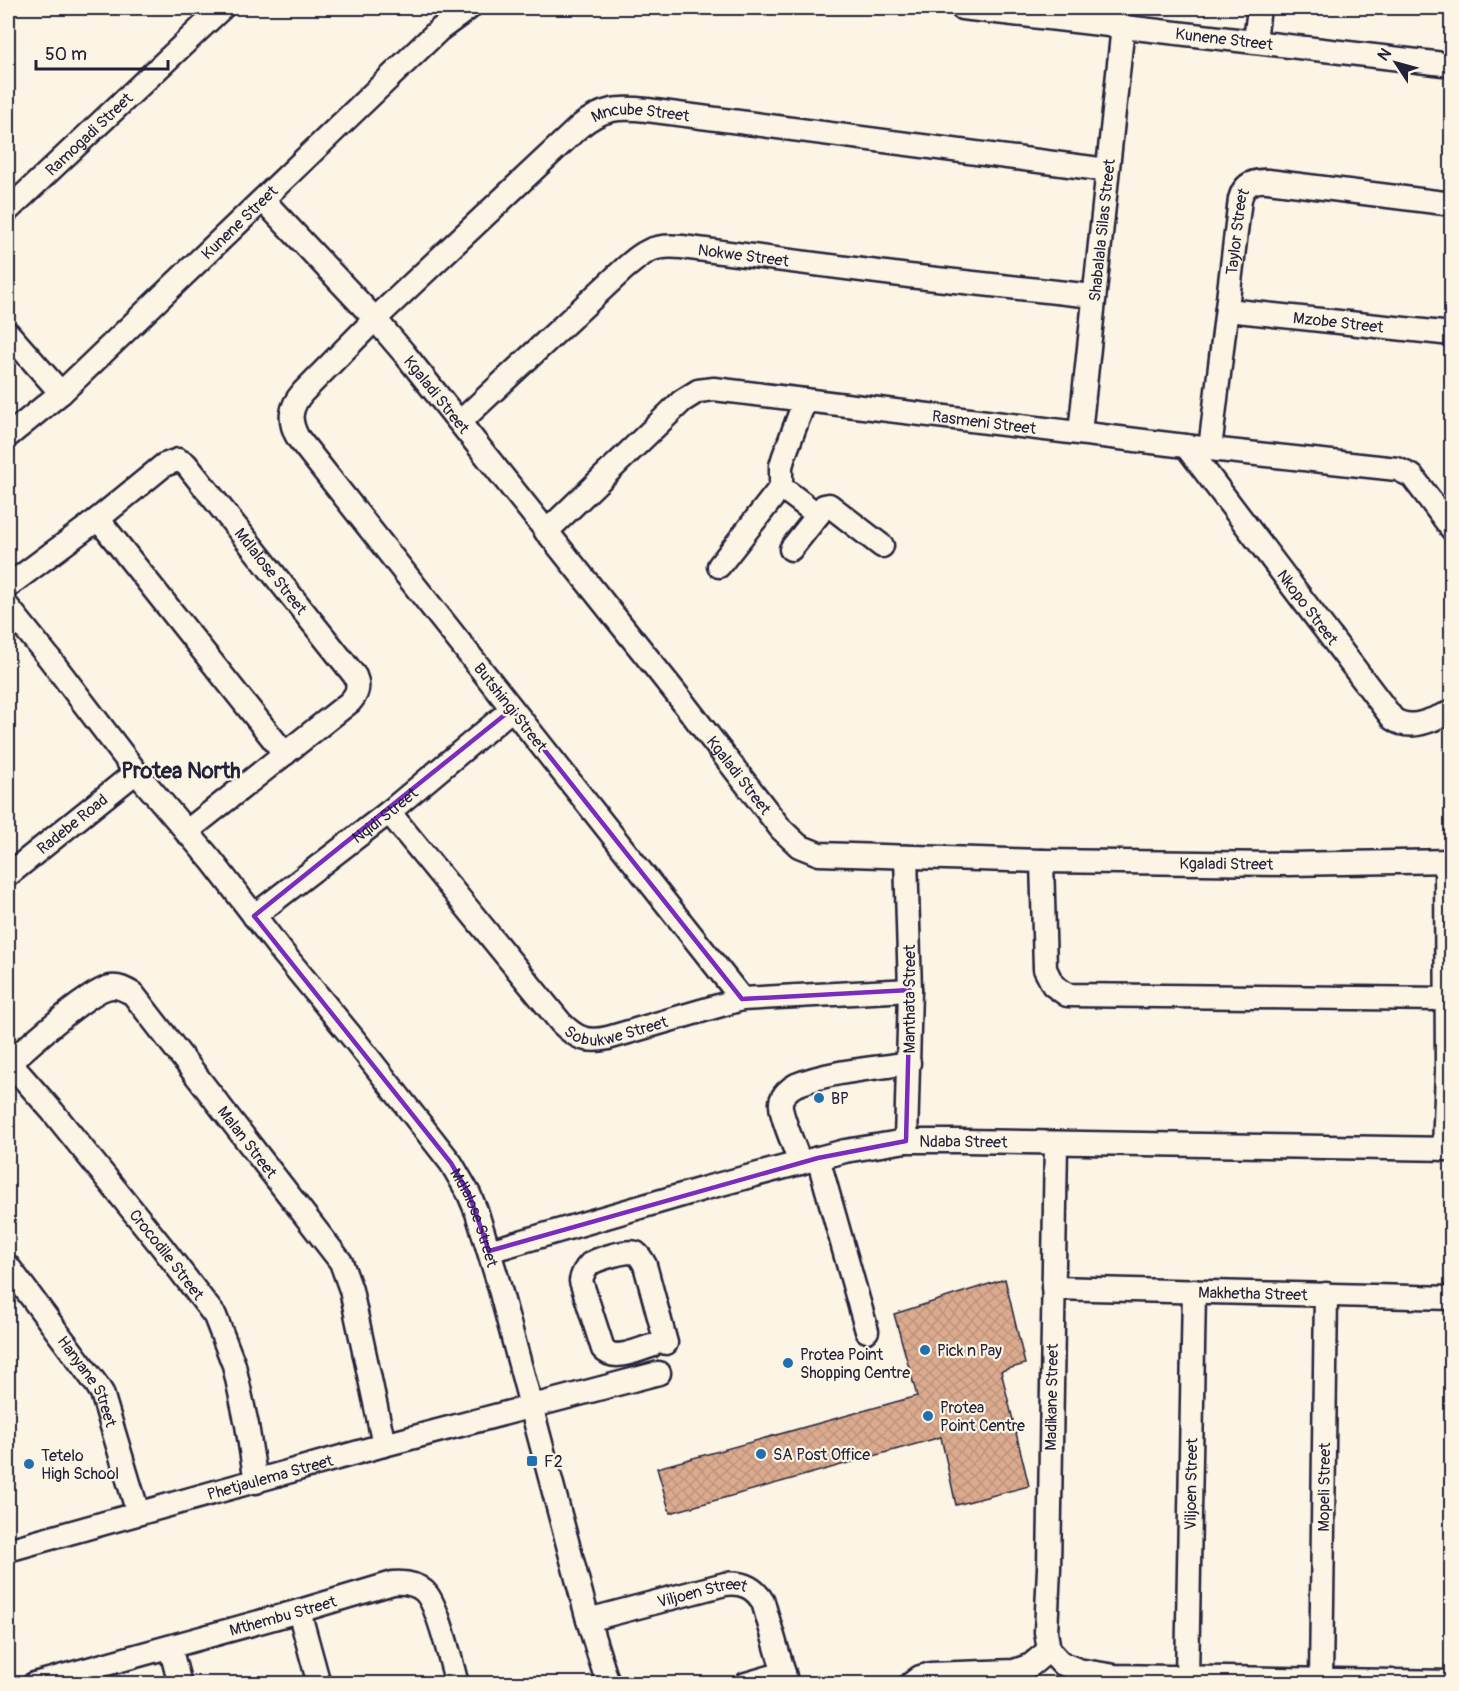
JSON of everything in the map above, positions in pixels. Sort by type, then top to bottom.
[{"type":"street","name":"Ramogadi Street","points":[[8,210],[222,8]]},
{"type":"street","name":"Kunene Street","points":[[8,436],[61,393],[439,30],[469,8]]},
{"type":"street","name":"Kunene Street","points":[[962,8],[1452,65]]},
{"type":"street","points":[[1255,41],[1259,8]]},
{"type":"street","name":"Shabalala Silas Street","points":[[1080,433],[1093,296],[1124,26]]},
{"type":"street","name":"Mncube Street","points":[[291,410],[303,392],[375,319],[579,127],[608,110],[624,108],[647,110],[1107,170]]},
{"type":"street","name":"Taylor Street","points":[[1210,449],[1240,197],[1244,189],[1253,182],[1269,181],[1452,204]]},
{"type":"street","name":"Kgaladi Street","points":[[264,200],[375,319],[460,422],[782,829],[800,846],[819,854],[1042,861],[1289,864],[1449,862]]},
{"type":"street","name":"Nokwe Street","points":[[460,422],[624,269],[644,252],[658,246],[1093,296]]},
{"type":"street","name":"Mzobe Street","points":[[1227,310],[1452,334]]},
{"type":"street","points":[[8,333],[61,393]]},
{"type":"street","name":"Rasmeni Street","points":[[546,532],[682,401],[693,393],[714,389],[1400,470],[1408,473],[1419,484],[1452,529]]},
{"type":"street","points":[[719,566],[781,487],[781,466],[805,400]]},
{"type":"street","name":"Butshingi Street","points":[[291,410],[291,424],[298,438],[742,999]]},
{"type":"street","name":"Nkopo Street","points":[[1186,446],[1393,719],[1402,724],[1413,725],[1452,712]]},
{"type":"street","name":"Mdlalose Street","points":[[8,586],[173,460],[182,461],[357,680],[357,692],[352,699],[186,832]]},
{"type":"street","points":[[781,487],[818,515]]},
{"type":"street","points":[[791,549],[826,505],[882,546]]},
{"type":"street","points":[[98,519],[285,754]]},
{"type":"street","name":"Mdlalose Street","points":[[8,608],[136,772],[357,1043],[451,1163],[469,1194],[489,1251],[588,1620],[608,1683]]},
{"type":"street","name":"Nqidi Street","points":[[254,916],[389,812],[512,709]]},
{"type":"street","name":"Radebe Road","points":[[8,875],[136,772]]},
{"type":"street","name":"Sobukwe Street","points":[[389,812],[561,1023],[576,1036],[588,1041],[600,1040],[742,999],[910,990]]},
{"type":"street","name":"Manthata Street","points":[[906,857],[910,990],[906,1141]]},
{"type":"street","points":[[1042,861],[1045,969],[1053,985],[1067,995],[1446,999]]},
{"type":"street","points":[[1448,1149],[1446,999],[1449,862]]},
{"type":"street","name":"Malan Street","points":[[8,1063],[97,993],[114,987],[133,994],[342,1262],[351,1290],[384,1445]]},
{"type":"street","name":"Crocodile Street","points":[[8,1063],[53,1112],[215,1316],[234,1365],[256,1482]]},
{"type":"street","points":[[867,1331],[824,1187],[783,1113],[781,1101],[786,1092],[795,1085],[839,1074],[909,1063]]},
{"type":"street","name":"Ndaba Street","points":[[489,1251],[706,1188],[866,1147],[906,1141],[1448,1149]]},
{"type":"street","name":"Madikane Street","points":[[1049,1650],[1046,1632],[1056,1143]]},
{"type":"street","points":[[629,1251],[641,1258],[645,1265],[658,1344],[614,1356],[607,1354],[603,1349],[581,1281],[582,1274],[591,1263],[629,1251]]},
{"type":"street","name":"Hanyane Street","points":[[8,1266],[102,1394],[138,1513]]},
{"type":"street","name":"Makhetha Street","points":[[1053,1288],[1452,1298]]},
{"type":"street","name":"Viljoen Street","points":[[1187,1678],[1194,1291]]},
{"type":"street","name":"Mopeli Street","points":[[1321,1679],[1326,1294]]},
{"type":"street","name":"Phetjaulema Street","points":[[8,1550],[384,1445],[659,1372]]},
{"type":"street","name":"Mthembu Street","points":[[40,1683],[393,1583],[409,1583],[419,1587],[431,1600],[457,1683]]},
{"type":"street","name":"Viljoen Street","points":[[588,1620],[725,1584],[743,1585],[754,1591],[763,1602],[786,1678]]},
{"type":"street","points":[[299,1611],[319,1683]]},
{"type":"street","points":[[170,1647],[180,1683]]},
{"type":"street","points":[[911,1683],[931,1674],[1014,1671],[1031,1665],[1049,1650],[1061,1663],[1078,1670],[1115,1676],[1215,1681],[1321,1679],[1353,1682],[1452,1682]]},
{"type":"street","points":[[746,1683],[786,1678]]},
{"type":"highlighted area","points":[[512,709],[742,999],[910,990],[906,1141],[818,1158],[489,1251],[469,1194],[451,1163],[254,916]]},
{"type":"building","name":"Protea Point Centre","points":[[1005,1279],[1025,1364],[1001,1371],[1029,1486],[956,1505],[941,1437],[670,1513],[657,1468],[917,1396],[894,1314]]},
{"type":"place","name":"BP","points":[[819,1098]]},
{"type":"place","name":"Pick n Pay","points":[[925,1350]]},
{"type":"place","name":"Protea Point Shopping Centre","points":[[788,1363]]},
{"type":"place","name":"Protea Point Centre","points":[[928,1416]]},
{"type":"place","name":"SA Post Office","points":[[761,1454]]},
{"type":"place","name":"F2","points":[[532,1461]]},
{"type":"place","name":"Tetelo High School","points":[[29,1464]]},
{"type":"district","name":"Protea North","points":[[181,770]]}]
